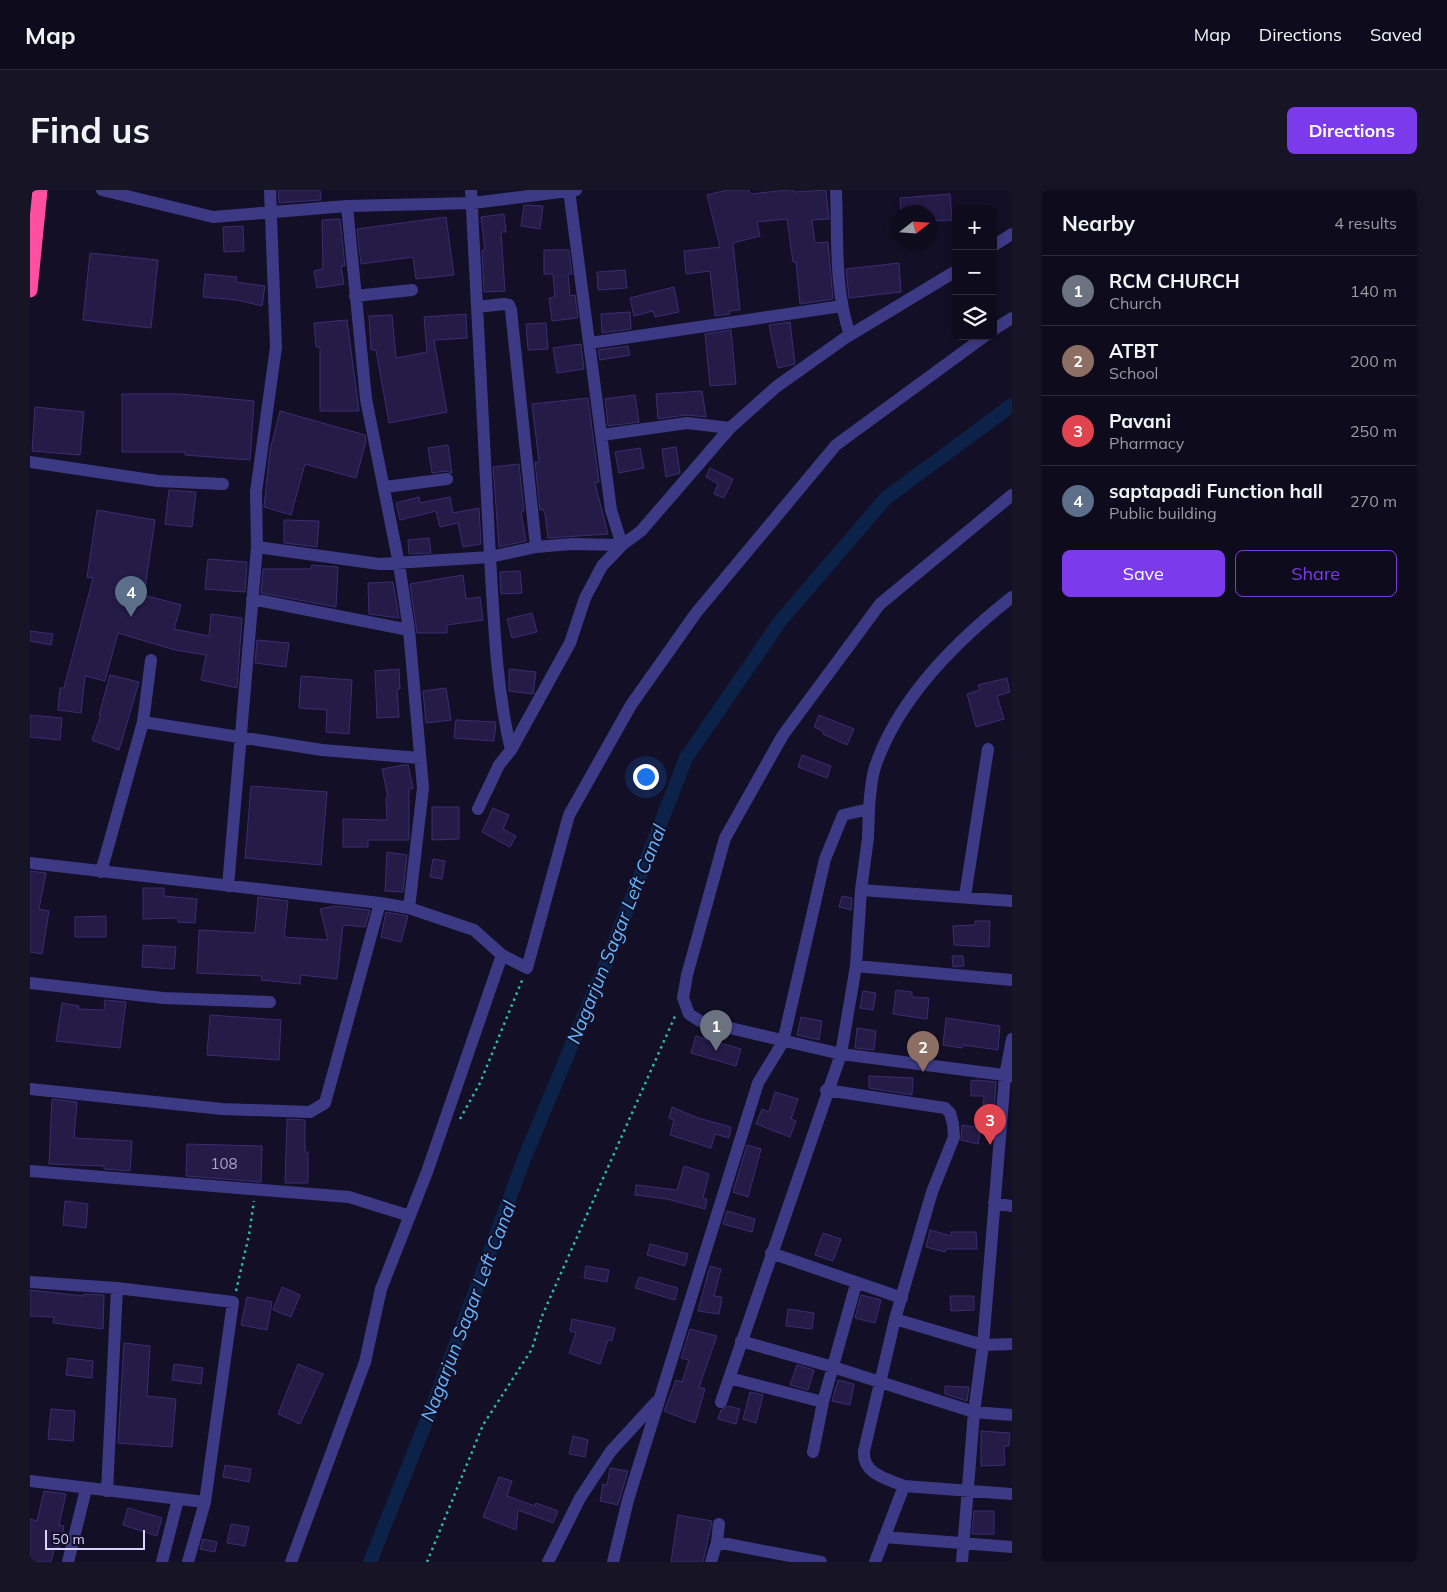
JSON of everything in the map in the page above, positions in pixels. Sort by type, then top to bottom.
[{"type":"highway","points":[[30,290],[40,190]]},
{"type":"street","points":[[102,190],[213,217],[271,210],[576,190]]},
{"type":"street","points":[[228,886],[257,547],[256,492],[276,347],[270,190]]},
{"type":"street","points":[[569,190],[611,510],[622,545]]},
{"type":"street","points":[[836,190],[842,306],[850,335]]},
{"type":"street","points":[[472,196],[497,673],[502,714],[511,750]]},
{"type":"street","points":[[347,206],[366,399],[375,451],[385,487],[400,564],[409,630],[423,788],[409,908]]},
{"type":"street","points":[[997,243],[1012,234]]},
{"type":"street","points":[[478,809],[499,766],[511,750],[570,643],[585,598],[602,566],[622,545],[641,531],[730,428],[776,387],[850,335],[952,272]]},
{"type":"street","points":[[355,296],[412,290]]},
{"type":"street","points":[[477,307],[508,304],[510,310],[536,547]]},
{"type":"street","points":[[590,343],[842,306]]},
{"type":"street","points":[[997,327],[1012,318]]},
{"type":"street","points":[[30,862],[409,908],[474,930],[502,955],[527,968],[569,815],[631,705],[696,613],[836,445],[980,340]]},
{"type":"street","points":[[602,436],[687,423],[730,428]]},
{"type":"street","points":[[30,462],[158,480],[223,484]]},
{"type":"street","points":[[385,487],[447,479]]},
{"type":"street","points":[[1008,1076],[840,1054],[783,1042],[700,1021],[689,1014],[683,998],[687,975],[725,838],[783,735],[880,604],[1012,495]]},
{"type":"street","points":[[257,547],[379,564],[400,564],[490,557],[536,547],[571,544],[622,545]]},
{"type":"street","points":[[720,1402],[840,1054],[856,966],[861,890],[874,768],[896,720],[926,679],[986,617],[1012,597]]},
{"type":"street","points":[[252,598],[409,630]]},
{"type":"street","points":[[101,872],[142,722],[151,660]]},
{"type":"street","points":[[142,722],[240,739],[322,750],[420,758]]},
{"type":"street","points":[[965,896],[988,750]]},
{"type":"street","points":[[613,1562],[628,1500],[758,1083],[783,1042],[825,859],[843,815],[869,809]]},
{"type":"street","points":[[861,890],[965,896],[1012,901]]},
{"type":"street","points":[[30,1089],[222,1109],[310,1112],[325,1103],[380,903]]},
{"type":"street","points":[[291,1562],[365,1362],[381,1289],[428,1172],[502,955]]},
{"type":"street","points":[[856,966],[1012,980]]},
{"type":"street","points":[[30,983],[163,998],[270,1002]]},
{"type":"street","points":[[962,1562],[974,1412],[983,1345],[994,1203],[1012,1040]]},
{"type":"street","points":[[826,1090],[945,1108],[950,1113],[954,1137],[932,1192],[895,1319],[864,1460],[872,1473],[904,1486],[968,1489],[1012,1494]]},
{"type":"street","points":[[30,1171],[349,1197],[410,1216]]},
{"type":"street","points":[[994,1203],[1012,1206]]},
{"type":"street","points":[[771,1253],[856,1284],[902,1298]]},
{"type":"street","points":[[30,1282],[117,1288],[233,1302],[205,1502],[188,1562]]},
{"type":"street","points":[[813,1452],[823,1402],[856,1284]]},
{"type":"street","points":[[106,1491],[117,1288]]},
{"type":"street","points":[[895,1319],[983,1345],[1012,1344]]},
{"type":"street","points":[[741,1341],[833,1367],[974,1412],[1012,1416]]},
{"type":"street","points":[[729,1378],[823,1402]]},
{"type":"street","points":[[548,1562],[580,1498],[611,1450],[659,1398]]},
{"type":"street","points":[[30,1481],[205,1502]]},
{"type":"street","points":[[875,1562],[904,1486]]},
{"type":"street","points":[[68,1562],[86,1489]]},
{"type":"street","points":[[162,1562],[178,1499]]},
{"type":"street","points":[[712,1562],[718,1542],[719,1524]]},
{"type":"street","points":[[884,1537],[1012,1547]]},
{"type":"street","points":[[718,1542],[822,1562]]},
{"type":"path","points":[[427,1562],[483,1426],[532,1349],[542,1316],[683,998]]},
{"type":"path","points":[[233,1302],[245,1259],[256,1190]]},
{"type":"building","points":[[278,190],[320,190],[321,200],[279,203]]},
{"type":"building","points":[[727,190],[749,190],[750,194],[788,190],[794,190],[794,192],[826,190],[829,219],[812,220],[815,243],[828,242],[833,299],[800,304],[796,262],[793,262],[787,219],[757,222],[760,236],[733,243],[740,310],[729,311],[730,314],[715,316],[710,271],[686,274],[684,251],[720,247],[707,195]]},
{"type":"building","points":[[950,194],[952,220],[937,221],[937,205],[900,205],[900,198]]},
{"type":"building","points":[[524,205],[543,206],[540,229],[521,226]]},
{"type":"building","points":[[504,214],[506,232],[501,232],[505,291],[484,292],[482,250],[485,250],[481,217]]},
{"type":"building","points":[[446,217],[454,275],[416,279],[413,257],[361,264],[357,229]]},
{"type":"building","points":[[340,219],[345,266],[341,266],[344,284],[317,288],[314,271],[323,269],[322,220]]},
{"type":"building","points":[[243,226],[244,251],[224,252],[223,227]]},
{"type":"building","points":[[544,250],[569,250],[572,274],[568,274],[570,296],[575,295],[578,318],[552,321],[549,298],[555,297],[553,274],[544,274]]},
{"type":"building","points":[[90,253],[158,260],[151,328],[83,320]]},
{"type":"building","points":[[899,263],[901,292],[849,298],[846,269]]},
{"type":"building","points":[[625,270],[627,288],[598,290],[597,272]]},
{"type":"building","points":[[205,274],[237,277],[236,282],[265,286],[262,306],[237,300],[203,297]]},
{"type":"building","points":[[674,287],[679,312],[655,317],[653,311],[634,316],[630,298]]},
{"type":"building","points":[[630,312],[631,329],[602,333],[601,314]]},
{"type":"building","points":[[466,314],[467,338],[434,340],[447,412],[389,423],[376,350],[371,350],[369,316],[392,315],[396,358],[427,352],[424,317]]},
{"type":"building","points":[[347,320],[359,411],[320,411],[320,347],[316,347],[314,323]]},
{"type":"building","points":[[790,322],[795,364],[778,368],[769,325]]},
{"type":"building","points":[[546,323],[548,349],[528,350],[526,324]]},
{"type":"building","points":[[731,330],[736,384],[710,386],[705,334]]},
{"type":"building","points":[[581,344],[584,369],[557,373],[553,348]]},
{"type":"building","points":[[628,346],[630,355],[600,360],[598,350]]},
{"type":"building","points":[[702,391],[706,417],[686,415],[658,419],[656,394]]},
{"type":"building","points":[[122,394],[181,394],[254,401],[250,460],[185,455],[185,452],[122,452]]},
{"type":"building","points":[[635,395],[639,422],[608,426],[605,399]]},
{"type":"building","points":[[588,398],[599,482],[595,483],[608,534],[548,538],[545,514],[543,509],[540,510],[535,462],[539,462],[532,404]]},
{"type":"building","points":[[35,407],[84,412],[80,455],[32,451]]},
{"type":"building","points":[[280,411],[365,435],[366,441],[356,478],[305,464],[291,515],[264,507],[270,450]]},
{"type":"building","points":[[448,445],[452,473],[446,471],[432,473],[428,448]]},
{"type":"building","points":[[676,447],[680,473],[666,477],[662,449]]},
{"type":"building","points":[[640,448],[644,468],[619,473],[615,452]]},
{"type":"building","points":[[519,464],[524,511],[521,512],[526,541],[499,547],[493,467]]},
{"type":"building","points":[[710,468],[733,479],[724,498],[714,494],[718,484],[706,477]]},
{"type":"building","points":[[169,490],[196,492],[192,527],[165,524]]},
{"type":"building","points":[[419,497],[420,503],[450,497],[453,513],[479,508],[481,544],[463,547],[458,523],[440,527],[436,511],[400,520],[396,503]]},
{"type":"building","points":[[97,510],[155,520],[144,595],[181,605],[174,629],[209,636],[211,614],[242,618],[237,688],[201,680],[206,655],[175,650],[118,633],[105,681],[85,676],[81,713],[58,710],[60,688],[64,688],[93,578],[87,577]]},
{"type":"building","points":[[284,520],[319,521],[317,547],[284,543]]},
{"type":"building","points":[[429,538],[431,553],[409,554],[408,540]]},
{"type":"building","points":[[208,559],[247,562],[245,592],[205,589]]},
{"type":"building","points":[[312,565],[338,567],[336,607],[261,593],[263,569],[311,569]]},
{"type":"building","points":[[520,571],[522,593],[501,594],[500,572]]},
{"type":"building","points":[[463,575],[466,599],[480,597],[483,620],[447,625],[447,633],[417,633],[410,584]]},
{"type":"building","points":[[393,582],[399,618],[369,614],[368,583]]},
{"type":"building","points":[[532,613],[537,632],[512,638],[507,619]]},
{"type":"building","points":[[30,631],[53,634],[51,645],[30,641]]},
{"type":"building","points":[[257,640],[289,643],[286,667],[255,663]]},
{"type":"building","points":[[399,669],[400,689],[397,689],[399,717],[377,718],[375,671]]},
{"type":"building","points":[[509,669],[536,672],[533,694],[509,691]]},
{"type":"building","points":[[110,675],[139,682],[119,750],[92,740],[101,715],[99,715]]},
{"type":"building","points":[[301,676],[352,680],[349,734],[326,732],[327,710],[299,708]]},
{"type":"building","points":[[1007,678],[1010,692],[997,696],[1004,719],[976,727],[967,694],[980,690],[978,685]]},
{"type":"building","points":[[446,688],[451,720],[426,723],[423,691]]},
{"type":"building","points":[[30,715],[62,718],[60,740],[30,737]]},
{"type":"building","points":[[819,715],[854,729],[847,745],[823,734],[824,732],[814,727]]},
{"type":"building","points":[[456,720],[496,722],[494,741],[454,738]]},
{"type":"building","points":[[802,755],[831,766],[827,778],[798,767]]},
{"type":"building","points":[[408,765],[413,788],[409,789],[409,840],[368,840],[368,847],[343,847],[343,819],[387,820],[386,798],[388,797],[382,769]]},
{"type":"building","points":[[251,786],[327,792],[321,865],[245,858]]},
{"type":"building","points":[[432,807],[459,807],[459,839],[432,840]]},
{"type":"building","points":[[493,808],[509,815],[503,829],[516,836],[510,847],[482,832]]},
{"type":"building","points":[[387,852],[407,855],[403,892],[385,891]]},
{"type":"building","points":[[433,859],[445,861],[442,879],[430,877]]},
{"type":"building","points":[[30,871],[46,873],[39,909],[49,911],[42,954],[30,952]]},
{"type":"building","points":[[143,888],[164,888],[164,896],[197,899],[195,923],[178,922],[178,918],[143,919]]},
{"type":"building","points":[[842,896],[852,898],[851,910],[839,907]]},
{"type":"building","points":[[258,897],[288,901],[284,937],[328,940],[320,909],[335,906],[370,910],[365,927],[343,925],[337,979],[301,975],[300,984],[261,980],[262,976],[197,973],[199,930],[255,933]]},
{"type":"building","points":[[386,912],[408,916],[401,942],[381,937]]},
{"type":"building","points":[[106,916],[106,937],[75,937],[75,917]]},
{"type":"building","points":[[975,921],[990,921],[989,947],[954,945],[953,926],[975,925]]},
{"type":"building","points":[[143,945],[176,947],[174,969],[142,967]]},
{"type":"building","points":[[952,956],[963,956],[964,966],[953,967]]},
{"type":"building","points":[[896,990],[912,992],[912,997],[929,998],[927,1019],[893,1014]]},
{"type":"building","points":[[863,991],[876,993],[873,1010],[860,1008]]},
{"type":"building","points":[[105,1000],[126,1002],[120,1048],[56,1041],[62,1003],[79,1006],[78,1009],[104,1010]]},
{"type":"building","points":[[210,1015],[281,1020],[279,1060],[207,1055]]},
{"type":"building","points":[[801,1017],[822,1021],[819,1040],[797,1035]]},
{"type":"building","points":[[946,1018],[1000,1026],[998,1050],[963,1045],[962,1048],[943,1045]]},
{"type":"building","points":[[857,1028],[876,1031],[874,1050],[855,1048]]},
{"type":"building","points":[[696,1036],[741,1049],[736,1066],[691,1053]]},
{"type":"building","points":[[869,1076],[913,1078],[912,1095],[869,1088]]},
{"type":"building","points":[[971,1081],[996,1082],[994,1114],[983,1114],[984,1096],[971,1096]]},
{"type":"building","points":[[775,1092],[798,1099],[791,1119],[796,1121],[790,1137],[756,1124],[762,1109],[769,1112]]},
{"type":"building","points":[[52,1099],[77,1102],[74,1138],[132,1141],[130,1171],[104,1169],[104,1166],[49,1164]]},
{"type":"building","points":[[672,1107],[698,1118],[731,1127],[729,1138],[715,1134],[711,1148],[670,1135],[674,1120],[669,1118]]},
{"type":"building","points":[[287,1119],[305,1120],[305,1152],[308,1152],[308,1183],[285,1183]]},
{"type":"building","points":[[962,1125],[981,1128],[978,1144],[961,1140]]},
{"type":"building","points":[[187,1144],[262,1146],[261,1182],[186,1176]]},
{"type":"building","points":[[747,1145],[761,1149],[748,1197],[733,1192]]},
{"type":"building","points":[[684,1166],[709,1174],[703,1198],[707,1199],[705,1209],[667,1199],[635,1195],[636,1185],[677,1190]]},
{"type":"building","points":[[65,1201],[88,1204],[86,1228],[63,1225]]},
{"type":"building","points":[[727,1211],[755,1219],[752,1232],[723,1224]]},
{"type":"building","points":[[930,1230],[951,1236],[951,1232],[976,1232],[977,1249],[946,1249],[945,1252],[926,1247]]},
{"type":"building","points":[[823,1233],[841,1239],[833,1261],[815,1255]]},
{"type":"building","points":[[650,1244],[688,1254],[685,1266],[647,1255]]},
{"type":"building","points":[[586,1266],[609,1270],[607,1282],[584,1278]]},
{"type":"building","points":[[710,1266],[721,1269],[714,1296],[722,1297],[719,1314],[698,1311]]},
{"type":"building","points":[[639,1277],[678,1288],[675,1300],[635,1288]]},
{"type":"building","points":[[282,1287],[300,1295],[291,1317],[273,1310]]},
{"type":"building","points":[[30,1290],[84,1296],[84,1294],[104,1295],[103,1329],[53,1323],[54,1317],[30,1316]]},
{"type":"building","points":[[861,1295],[881,1300],[875,1323],[855,1318]]},
{"type":"building","points":[[950,1296],[974,1296],[974,1310],[951,1311]]},
{"type":"building","points":[[247,1297],[272,1302],[267,1330],[241,1325]]},
{"type":"building","points":[[788,1309],[814,1313],[812,1329],[786,1326]]},
{"type":"building","points":[[572,1319],[615,1328],[612,1341],[608,1340],[600,1364],[569,1353],[576,1333],[570,1331]]},
{"type":"building","points":[[690,1329],[717,1336],[699,1387],[705,1389],[695,1423],[664,1411],[676,1380],[682,1382],[689,1360],[681,1358]]},
{"type":"building","points":[[124,1343],[150,1346],[147,1396],[176,1399],[172,1447],[118,1443]]},
{"type":"building","points":[[68,1358],[93,1361],[92,1378],[66,1375]]},
{"type":"building","points":[[174,1364],[203,1368],[201,1384],[172,1380]]},
{"type":"building","points":[[298,1364],[323,1374],[300,1424],[278,1414]]},
{"type":"building","points":[[797,1365],[814,1370],[808,1390],[790,1385]]},
{"type":"building","points":[[838,1380],[854,1384],[850,1405],[832,1401]]},
{"type":"building","points":[[945,1386],[969,1387],[967,1401],[945,1394]]},
{"type":"building","points":[[750,1392],[763,1395],[756,1423],[743,1419]]},
{"type":"building","points":[[728,1406],[740,1409],[736,1424],[718,1419],[721,1410]]},
{"type":"building","points":[[51,1409],[75,1411],[73,1441],[48,1439]]},
{"type":"building","points":[[981,1431],[1010,1433],[1009,1446],[1004,1446],[1005,1465],[981,1466]]},
{"type":"building","points":[[573,1436],[588,1440],[585,1457],[569,1454]]},
{"type":"building","points":[[225,1465],[251,1469],[249,1482],[223,1477]]},
{"type":"building","points":[[610,1468],[628,1471],[618,1505],[600,1501],[603,1484],[607,1485]]},
{"type":"building","points":[[499,1477],[512,1481],[507,1496],[535,1506],[536,1503],[558,1511],[553,1523],[518,1510],[516,1530],[483,1517]]},
{"type":"building","points":[[44,1491],[66,1494],[59,1525],[64,1526],[59,1548],[55,1547],[51,1562],[30,1562],[30,1519],[37,1521]]},
{"type":"building","points":[[128,1508],[162,1518],[157,1536],[123,1525]]},
{"type":"building","points":[[974,1511],[994,1511],[994,1534],[972,1534]]},
{"type":"building","points":[[678,1515],[712,1521],[703,1562],[671,1562]]},
{"type":"building","points":[[231,1524],[249,1527],[245,1546],[227,1543]]},
{"type":"building","points":[[203,1539],[217,1542],[215,1552],[200,1549]]},
{"type":"waterway","name":"Nagarjun Sagar Left Canal","points":[[370,1562],[438,1392],[524,1159],[609,956],[686,758],[781,620],[886,498],[1012,405]]},
{"type":"place","name":"saptapadi Function hall","points":[[131,617]]},
{"type":"place","name":"RCM CHURCH","points":[[716,1051]]},
{"type":"place","name":"ATBT","points":[[923,1072]]},
{"type":"place","name":"Pavani","points":[[990,1145]]}]
